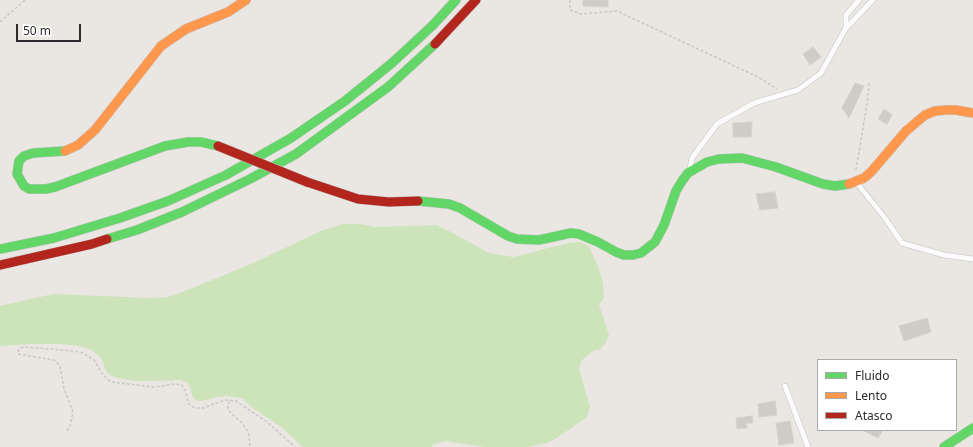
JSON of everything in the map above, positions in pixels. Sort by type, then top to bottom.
[{"type":"main road","points":[[246,0],[228,12],[186,29],[161,46],[95,130],[78,145],[68,150],[33,153],[24,156],[19,161],[17,174],[24,186],[29,189],[46,189],[55,187],[165,146],[188,142],[201,142],[218,146],[308,182],[358,199],[389,202],[420,200],[449,204],[460,208],[496,230],[517,239],[539,240],[571,233],[579,234],[616,252],[624,255],[633,255],[641,253],[648,248],[660,235],[676,191],[688,173],[707,162],[731,158],[754,160],[823,184],[835,186],[846,185],[856,182],[871,172],[906,131],[925,115],[935,111],[946,110],[973,113]]},
{"type":"main road","points":[[0,249],[54,238],[120,218],[168,201],[226,175],[291,138],[345,101],[392,63],[433,25],[456,0]]},
{"type":"main road","points":[[0,265],[92,244],[137,230],[182,212],[250,179],[308,146],[388,88],[429,50],[476,0]]},
{"type":"main road","points":[[944,447],[973,428]]},
{"type":"lane","points":[[846,28],[846,15],[859,0]]},
{"type":"lane","points":[[688,173],[692,158],[717,124],[754,102],[798,90],[822,73],[846,28],[873,0]]},
{"type":"lane","points":[[856,182],[885,218],[902,243],[944,255],[973,259]]},
{"type":"lane","points":[[785,386],[808,447]]},
{"type":"path","points":[[0,22],[25,0]]},
{"type":"path","points":[[570,0],[570,10],[581,14],[617,11],[758,77],[784,94]]},
{"type":"path","points":[[856,182],[856,168],[869,86],[868,82]]},
{"type":"path","points":[[67,431],[70,426],[73,412],[64,388],[60,366],[54,360],[18,354],[18,351],[21,348],[74,351],[82,353],[94,360],[103,376],[111,382],[154,387],[182,384],[186,392],[188,403],[197,408],[203,408],[225,400],[236,401],[267,422],[295,447]]},
{"type":"path","points":[[230,400],[228,408],[229,411],[247,430],[250,447]]},
{"type":"green space","points":[[343,224],[361,224],[374,227],[436,225],[489,253],[513,257],[569,243],[580,242],[589,246],[598,266],[603,283],[604,298],[599,305],[609,335],[605,344],[600,349],[595,350],[583,359],[580,364],[579,369],[590,407],[587,417],[557,438],[546,443],[527,447],[484,447],[446,441],[434,444],[431,447],[303,447],[281,427],[254,409],[242,398],[228,396],[197,401],[193,397],[188,383],[181,380],[139,381],[111,376],[106,371],[101,358],[92,350],[78,346],[62,344],[30,344],[0,346],[0,306],[53,294],[150,298],[168,297],[251,264],[321,231]]},
{"type":"building","points":[[583,0],[608,0],[608,7],[583,6]]},
{"type":"building","points":[[813,47],[821,57],[810,65],[803,54]]},
{"type":"building","points":[[855,83],[864,86],[849,118],[842,108]]},
{"type":"building","points":[[884,109],[892,115],[887,124],[878,119]]},
{"type":"building","points":[[752,122],[751,137],[733,137],[733,123]]},
{"type":"building","points":[[775,192],[778,208],[760,210],[756,194]]},
{"type":"building","points":[[927,318],[931,332],[904,341],[899,326]]},
{"type":"building","points":[[775,401],[777,415],[759,417],[758,404]]},
{"type":"building","points":[[752,416],[753,423],[746,423],[747,428],[737,429],[736,418]]},
{"type":"building","points":[[790,421],[794,443],[779,445],[776,423]]},
{"type":"building","points":[[864,431],[882,431],[878,438]]},
{"type":"traffic: fast","points":[[0,249],[54,238],[120,218],[168,201],[226,175],[291,138],[345,101],[392,63],[433,25],[456,0]]},
{"type":"traffic: fast","points":[[107,239],[137,230],[182,212],[250,179],[296,154],[388,87],[435,44]]},
{"type":"traffic: fast","points":[[65,151],[33,153],[24,156],[19,161],[17,174],[24,186],[29,189],[46,189],[55,187],[165,146],[188,142],[201,142],[218,146]]},
{"type":"traffic: fast","points":[[418,201],[449,204],[460,208],[508,236],[517,239],[539,240],[571,233],[579,234],[616,252],[624,255],[633,255],[641,253],[655,242],[664,225],[676,191],[682,181],[688,173],[707,162],[719,159],[742,158],[776,167],[823,184],[835,186],[849,184]]},
{"type":"traffic: fast","points":[[944,447],[973,428]]},
{"type":"traffic: slow","points":[[65,151],[78,145],[95,130],[161,46],[186,29],[228,12],[246,0]]},
{"type":"traffic: slow","points":[[849,184],[864,178],[871,172],[906,131],[925,115],[935,111],[946,110],[973,113]]},
{"type":"traffic: jam","points":[[435,44],[476,0]]},
{"type":"traffic: jam","points":[[218,146],[307,182]]},
{"type":"traffic: jam","points":[[307,182],[358,199],[389,202],[418,201]]},
{"type":"traffic: jam","points":[[0,265],[92,244],[107,239]]}]
